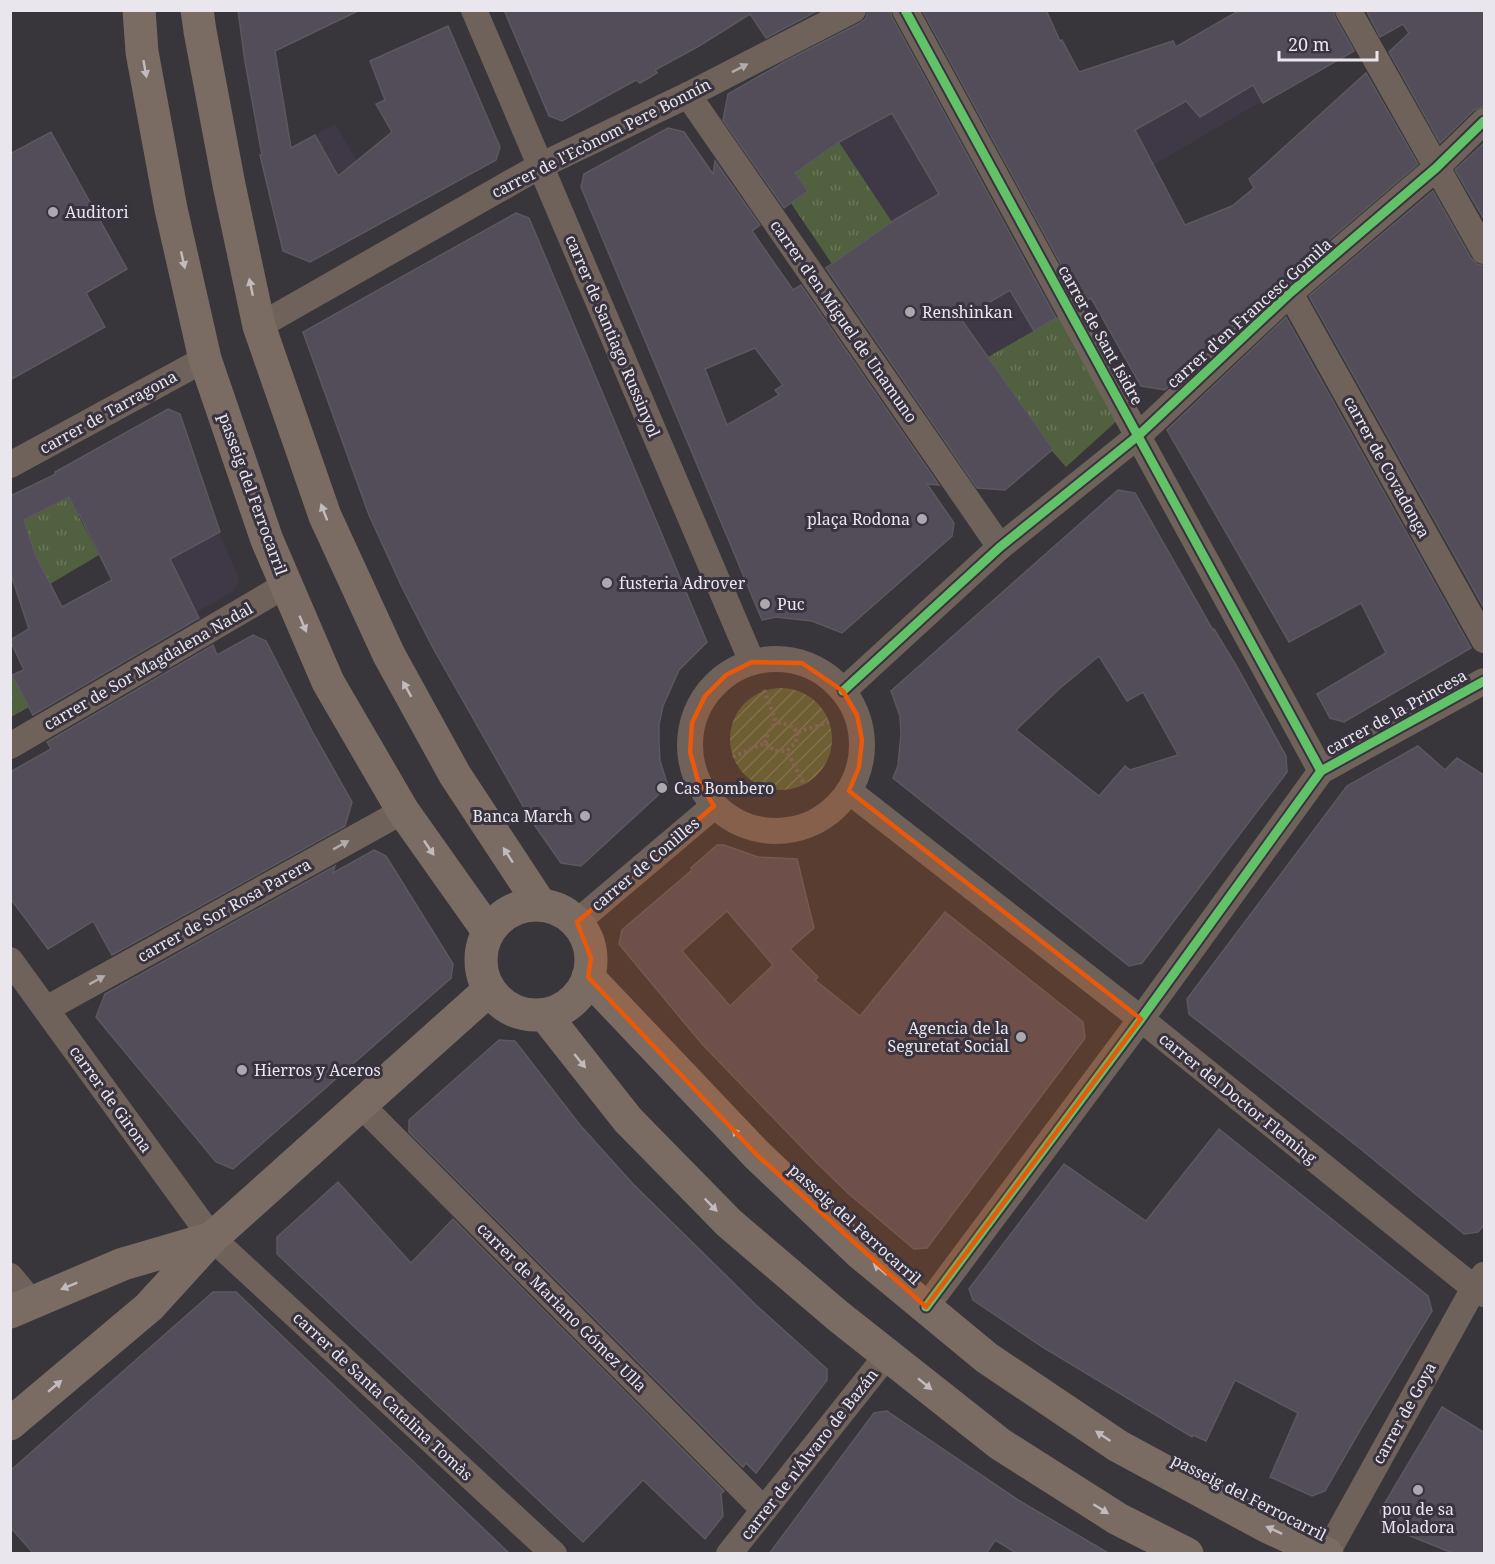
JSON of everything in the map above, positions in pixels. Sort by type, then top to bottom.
[{"type":"main road","name":"passeig del Ferrocarril","points":[[139,10],[142,52],[171,209],[205,359],[267,540],[328,682],[403,811],[488,931]]},
{"type":"main road","points":[[198,10],[200,32],[229,184],[259,326],[325,516],[388,655],[455,775],[540,904]]},
{"type":"main road","points":[[540,904],[553,907],[577,922],[587,939],[591,958],[588,977],[579,995],[564,1008],[545,1015],[523,1014],[503,1005],[489,990],[482,975],[480,960],[482,945],[488,931],[502,916],[520,907],[540,904]]},
{"type":"main road","name":"passeig del Ferrocarril","points":[[588,977],[756,1154],[860,1253],[987,1358],[1118,1446],[1268,1527],[1327,1553]]},
{"type":"main road","points":[[10,1424],[149,1308],[212,1238],[489,990]]},
{"type":"main road","points":[[545,1015],[628,1120],[729,1223],[838,1316],[1000,1444],[1118,1519],[1187,1554]]},
{"type":"main road","points":[[21,1307],[123,1264],[212,1238]]},
{"type":"main road","points":[[123,1264],[147,1280],[149,1308]]},
{"type":"street","name":"carrer de Santiago Russinyol","points":[[474,10],[752,662]]},
{"type":"street","name":"carrer de l'Ecònom Pere Bonnín","points":[[259,326],[540,166],[688,95],[853,10]]},
{"type":"street","name":"carrer de Sant Isidre","points":[[905,10],[1321,771]]},
{"type":"street","points":[[1348,10],[1485,251]]},
{"type":"street","name":"carrer d'en Miguel de Unamuno","points":[[688,95],[1000,547]]},
{"type":"street","name":"carrer d'en Francesc Gomila","points":[[843,691],[1000,547],[1139,435],[1290,293],[1436,168],[1485,121]]},
{"type":"street","name":"carrer de Covadonga","points":[[1290,293],[1485,640]]},
{"type":"street","name":"carrer de Tarragona","points":[[10,465],[205,359]]},
{"type":"street","name":"carrer de Sor Magdalena Nadal","points":[[10,746],[286,585]]},
{"type":"street","points":[[777,659],[802,663],[825,674],[843,691],[857,715],[862,740],[859,767],[849,791],[832,811],[810,825],[785,831],[759,830],[735,821],[714,806],[698,781],[690,752],[692,723],[705,696],[726,675],[752,662],[777,659]]},
{"type":"street","name":"carrer de la Princesa","points":[[1321,771],[1485,681]]},
{"type":"street","points":[[926,1307],[1141,1019],[1321,771]]},
{"type":"street","name":"carrer del Doctor Fleming","points":[[849,791],[1481,1286]]},
{"type":"street","name":"carrer de Conilles","points":[[577,922],[714,806]]},
{"type":"street","name":"carrer de Sor Rosa Parera","points":[[46,1009],[403,811]]},
{"type":"street","name":"carrer de Girona","points":[[10,960],[212,1238]]},
{"type":"street","name":"carrer de Mariano Gómez Ulla","points":[[360,1104],[764,1510]]},
{"type":"street","name":"carrer de Santa Catalina Tomàs","points":[[212,1238],[554,1554]]},
{"type":"street","points":[[10,1276],[21,1307]]},
{"type":"street","name":"carrer de Goya","points":[[1327,1553],[1481,1286]]},
{"type":"street","name":"carrer de n'Álvaro de Bazán","points":[[729,1554],[888,1354]]},
{"type":"path","points":[[764,690],[776,722]]},
{"type":"path","points":[[776,722],[798,732]]},
{"type":"path","points":[[733,757],[765,743],[769,731],[776,722]]},
{"type":"path","points":[[798,732],[829,722]]},
{"type":"path","points":[[765,743],[775,751],[787,751],[795,743],[798,732]]},
{"type":"path","points":[[787,751],[804,784]]},
{"type":"highlighted area","points":[[752,662],[802,663],[843,691],[857,715],[862,740],[859,767],[849,791],[1141,1019],[926,1307],[756,1154],[588,977],[591,958],[577,922],[714,806],[698,781],[690,752],[692,723],[705,696],[726,675]]},
{"type":"shaded area","points":[[1337,18],[1355,50],[1263,103],[1257,104],[1137,175],[1116,140]]},
{"type":"shaded area","points":[[932,89],[978,170],[892,222],[839,142]]},
{"type":"shaded area","points":[[335,124],[390,218],[351,240],[297,145]]},
{"type":"shaded area","points":[[1038,274],[1061,315],[988,357],[962,319]]},
{"type":"shaded area","points":[[142,528],[219,532],[239,578],[234,591],[157,635],[116,588],[97,552]]},
{"type":"green space","points":[[839,142],[892,222],[832,264],[778,184]]},
{"type":"green space","points":[[1061,315],[1120,418],[1066,467],[1051,450],[988,357]]},
{"type":"green space","points":[[56,473],[99,555],[50,584],[11,508],[10,497]]},
{"type":"green space","points":[[10,672],[29,707],[11,717],[10,717]]},
{"type":"green space","points":[[781,688],[801,692],[817,703],[828,719],[832,739],[828,759],[817,775],[801,786],[781,790],[761,786],[745,775],[734,759],[730,739],[734,719],[745,703],[761,692]]},
{"type":"building","points":[[238,10],[360,10],[275,51],[291,148],[315,135],[338,176],[392,132],[376,104],[385,100],[370,61],[448,26],[500,147],[496,160],[310,262],[283,251],[260,155],[262,155]]},
{"type":"building","points":[[504,10],[819,10],[766,38],[750,14],[655,70],[657,73],[640,83],[636,80],[562,121],[549,116]]},
{"type":"building","points":[[868,10],[890,10],[1056,318],[1034,331],[1010,290],[961,319],[1053,449],[1005,490],[977,488],[826,268],[896,219],[939,194],[892,113],[839,142],[795,173],[808,191],[784,208],[723,120],[728,94],[860,23],[866,18]]},
{"type":"building","points":[[922,10],[1046,10],[1060,41],[1062,40],[1079,72],[1173,41],[1176,47],[1240,10],[1333,10],[1354,51],[1263,103],[1253,85],[1200,117],[1186,101],[1135,130],[1185,225],[1232,206],[1254,188],[1249,179],[1366,73],[1418,164],[1280,282],[1165,390],[1141,386],[1091,298],[1082,303]]},
{"type":"building","points":[[1366,10],[1485,10],[1485,106],[1474,110],[1440,143],[1389,52],[1409,33],[1403,24],[1380,37]]},
{"type":"building","points":[[668,128],[684,132],[713,174],[715,161],[760,225],[752,231],[793,290],[801,285],[939,485],[927,484],[954,523],[952,536],[842,633],[812,621],[776,617],[762,620],[581,187],[584,174]],"holes":[[[755,348],[783,385],[775,390],[779,395],[727,425],[705,369]]]},
{"type":"building","name":"Auditori","points":[[51,132],[127,269],[86,293],[105,327],[10,380],[10,154]]},
{"type":"building","points":[[1485,142],[1485,221],[1455,170]]},
{"type":"building","points":[[1433,191],[1471,258],[1477,264],[1485,266],[1485,610],[1309,296]]},
{"type":"building","points":[[516,213],[529,218],[707,642],[679,670],[663,706],[659,724],[660,761],[668,786],[581,866],[561,863],[531,820],[433,648],[369,515],[303,332]]},
{"type":"building","points":[[1286,317],[1471,648],[1344,722],[1330,718],[1317,694],[1386,653],[1361,603],[1289,642],[1167,430]]},
{"type":"building","points":[[168,409],[180,414],[220,532],[170,559],[199,618],[33,715],[12,675],[24,670],[10,640],[29,629],[10,572],[10,496],[56,474],[55,472]],"holes":[[[69,497],[112,580],[62,607],[35,554],[24,520]]]},
{"type":"building","points":[[1118,490],[1135,493],[1213,630],[1237,667],[1286,756],[1287,772],[1142,963],[1129,966],[893,778],[898,766],[901,734],[900,716],[891,691]],"holes":[[[1099,656],[1127,701],[1143,692],[1178,755],[1130,770],[1125,766],[1099,796],[1016,730],[1059,689]]]},
{"type":"building","points":[[253,635],[266,641],[312,731],[352,802],[345,826],[112,955],[93,921],[48,949],[10,898],[10,772],[51,749],[47,742],[213,645],[217,655]]},
{"type":"building","points":[[1418,746],[1445,770],[1457,758],[1485,776],[1485,1224],[1478,1232],[1464,1234],[1362,1150],[1189,1014],[1187,999],[1347,786]]},
{"type":"building","points":[[717,845],[724,845],[758,857],[797,859],[814,928],[790,949],[818,977],[815,980],[860,1016],[945,912],[1083,1022],[1085,1038],[927,1248],[914,1249],[849,1194],[817,1163],[702,1044],[619,944],[622,930],[692,870],[691,868]],"holes":[[[727,911],[773,965],[730,1006],[682,951]]]},
{"type":"building","name":"Hierros y Aceros","points":[[374,850],[386,856],[453,964],[451,978],[233,1169],[216,1162],[96,1017],[105,994],[335,866],[333,873]]},
{"type":"building","points":[[499,1040],[515,1041],[580,1125],[633,1184],[758,1307],[827,1369],[827,1380],[756,1473],[746,1463],[743,1467],[409,1132],[409,1120]]},
{"type":"building","points":[[1219,1129],[1428,1296],[1432,1311],[1325,1491],[1312,1496],[1270,1477],[1298,1413],[1235,1380],[1206,1441],[1193,1435],[1192,1437],[1041,1346],[973,1300],[969,1289],[1064,1164],[1146,1221]]},
{"type":"building","points":[[338,1182],[411,1263],[453,1219],[724,1491],[721,1494],[723,1516],[705,1539],[643,1480],[583,1542],[277,1254],[277,1237]]},
{"type":"building","points":[[213,1292],[236,1292],[510,1554],[34,1554],[10,1527],[10,1471]]},
{"type":"building","points":[[1442,1407],[1485,1433],[1485,1554],[1455,1554],[1385,1526],[1380,1511]]},
{"type":"building","points":[[887,1411],[1018,1500],[1110,1554],[1018,1554],[995,1540],[986,1554],[769,1554],[874,1413]]},
{"type":"cycle path","points":[[905,10],[1321,771]]},
{"type":"cycle path","points":[[843,691],[1000,547],[1139,435],[1290,293],[1436,168],[1484,121]]},
{"type":"cycle path","points":[[926,1307],[1141,1019],[1321,771],[1484,681]]},
{"type":"place","name":"Auditori","points":[[53,212]]},
{"type":"place","name":"Renshinkan","points":[[910,312]]},
{"type":"place","name":"plaça Rodona","points":[[922,519]]},
{"type":"place","name":"fusteria Adrover","points":[[607,583]]},
{"type":"place","name":"Puc","points":[[765,604]]},
{"type":"place","name":"Cas Bombero","points":[[662,788]]},
{"type":"place","name":"Banca March","points":[[585,816]]},
{"type":"place","name":"Agencia de la Seguretat Social","points":[[1021,1037]]},
{"type":"place","name":"Hierros y Aceros","points":[[242,1070]]},
{"type":"place","name":"pou de sa Moladora","points":[[1418,1490]]}]
